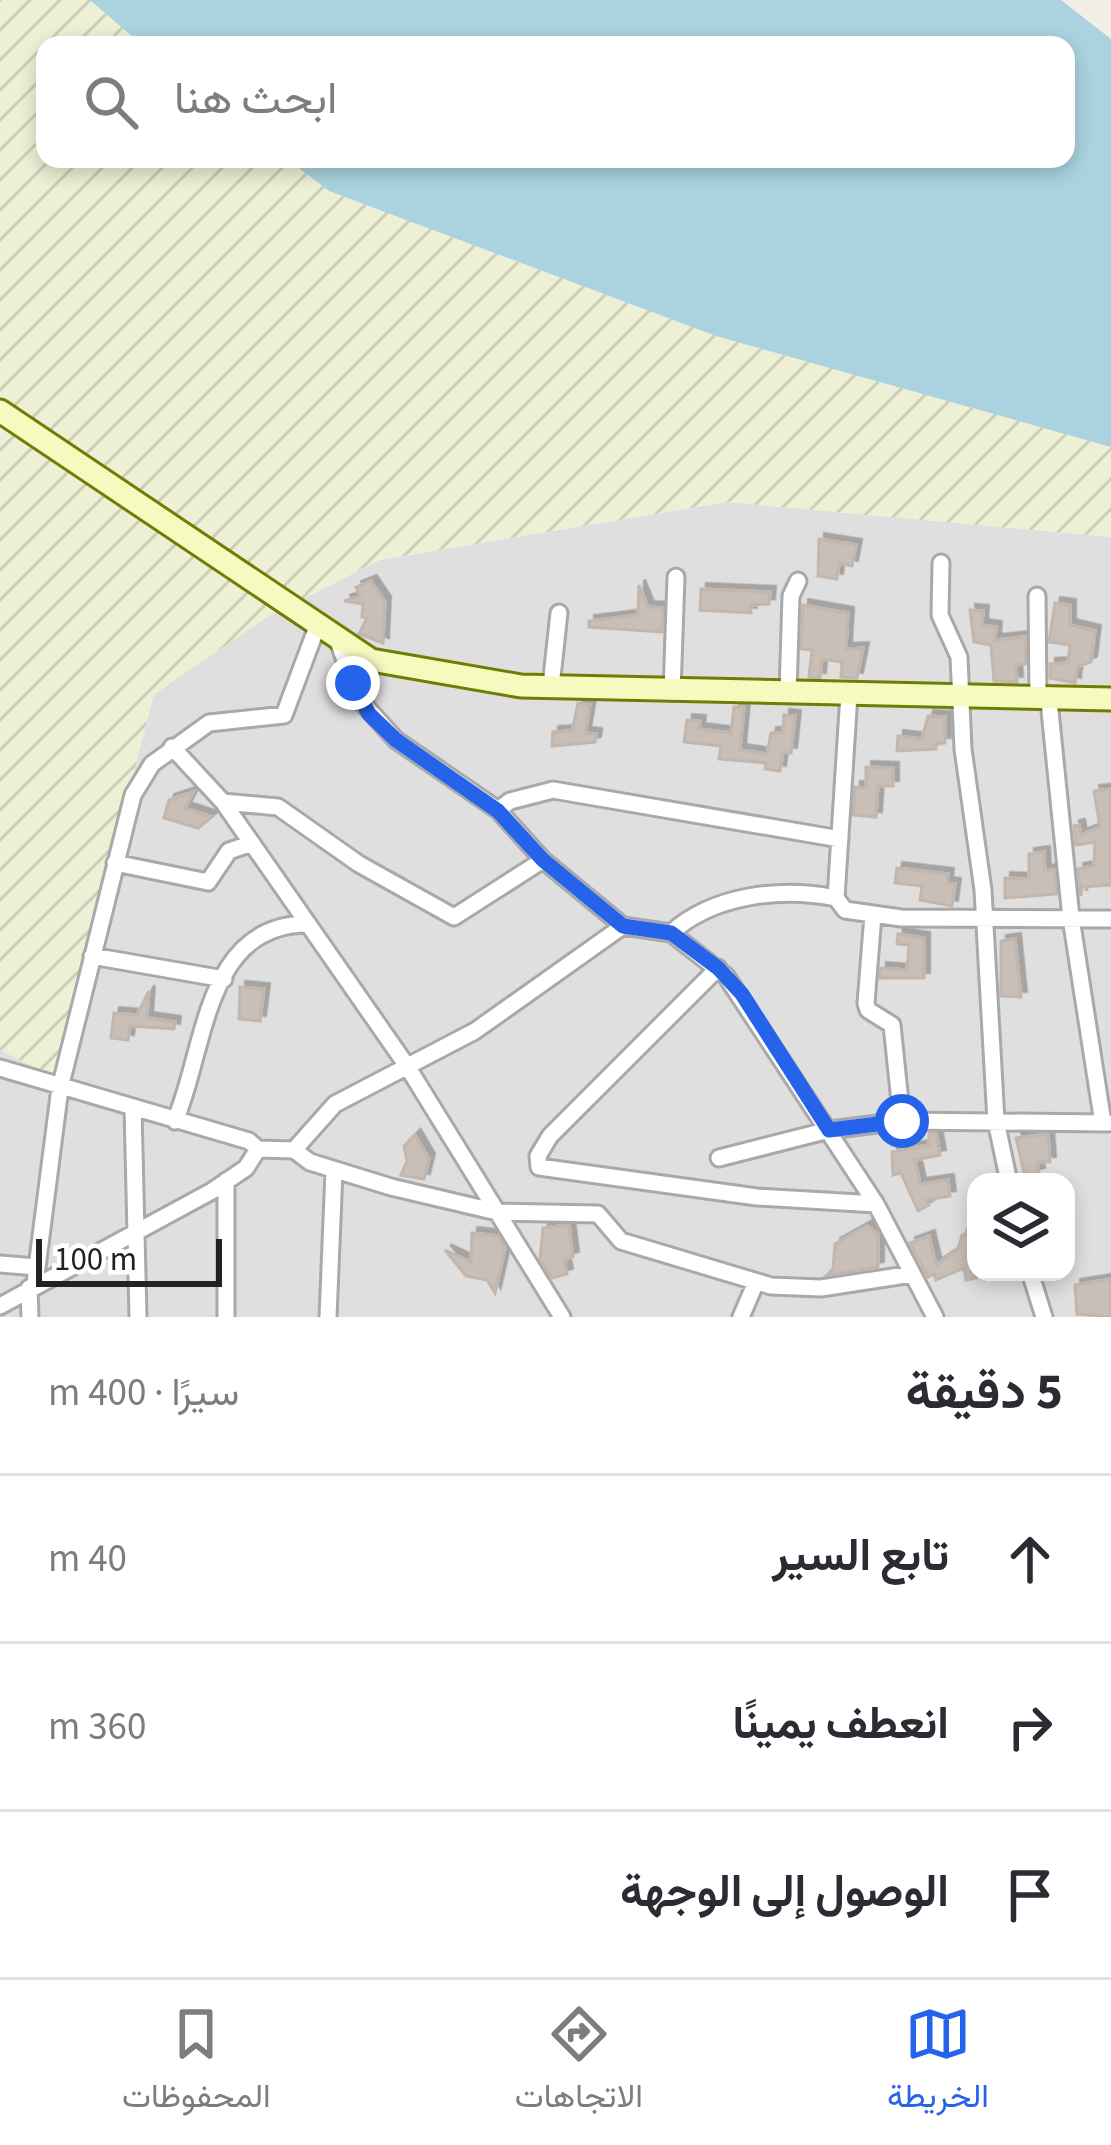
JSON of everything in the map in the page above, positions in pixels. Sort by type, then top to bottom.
[{"type":"main road","points":[[0,411],[231,562],[339,644],[371,660],[421,671],[551,686],[1111,699]]},
{"type":"street","points":[[940,563],[940,615],[959,657],[996,1121],[1007,1173]]},
{"type":"street","points":[[672,692],[676,577]]},
{"type":"street","points":[[788,693],[791,596],[798,581]]},
{"type":"street","points":[[719,1158],[829,1130],[902,1121],[1107,1123],[1071,918],[1044,700],[1037,596]]},
{"type":"street","points":[[551,686],[559,613]]},
{"type":"street","points":[[30,1317],[60,1088],[133,795],[172,746],[208,723],[284,715],[317,627]]},
{"type":"street","points":[[339,644],[369,714],[396,740],[498,811],[543,860],[623,926],[671,933],[718,968],[742,994],[876,1204],[935,1317]]},
{"type":"street","points":[[848,694],[836,898],[845,910],[873,915],[1111,919]]},
{"type":"street","points":[[172,746],[223,802],[406,1066],[562,1317]]},
{"type":"street","points":[[498,811],[510,801],[553,790],[840,839]]},
{"type":"street","points":[[223,802],[278,807],[359,864],[454,916],[543,860]]},
{"type":"street","points":[[115,863],[207,883],[229,851],[252,843]]},
{"type":"street","points":[[671,933],[711,910],[772,892],[836,898]]},
{"type":"street","points":[[873,915],[866,1003],[868,1010],[892,1025],[902,1121]]},
{"type":"street","points":[[175,1120],[200,1029],[242,944],[261,933],[308,924]]},
{"type":"street","points":[[294,1150],[334,1104],[475,1031],[623,926]]},
{"type":"street","points":[[92,956],[224,979]]},
{"type":"street","points":[[718,968],[550,1136],[538,1156],[539,1167],[757,1197],[876,1204]]},
{"type":"street","points":[[0,1068],[249,1141],[258,1149],[294,1150],[334,1171],[497,1212],[598,1214],[621,1241],[756,1282],[821,1288],[912,1274]]},
{"type":"street","points":[[133,1108],[138,1317]]},
{"type":"street","points":[[0,1306],[33,1279],[139,1233],[226,1181],[254,1160],[258,1149]]},
{"type":"street","points":[[328,1317],[334,1171]]},
{"type":"street","points":[[226,1181],[226,1317]]},
{"type":"street","points":[[0,1264],[33,1279]]},
{"type":"street","points":[[1033,1281],[1044,1317]]},
{"type":"street","points":[[741,1317],[756,1282]]},
{"type":"shaded area","points":[[727,502],[1111,537],[1111,1317],[0,1317],[0,1050],[54,1076],[154,694],[267,617],[380,560]]},
{"type":"green space","points":[[0,0],[90,0],[132,36],[36,36],[36,168],[299,168],[329,191],[716,336],[1111,447],[1111,537],[727,502],[379,560],[267,617],[154,694],[54,1077],[0,1050]]},
{"type":"water","points":[[90,0],[1061,0],[1111,39],[1111,447],[716,336],[329,191],[299,168],[1075,168],[1075,36],[132,36]]},
{"type":"building","points":[[819,539],[856,545],[852,566],[839,563],[837,579],[818,576]]},
{"type":"building","points":[[371,581],[385,602],[383,643],[359,634],[367,618],[362,617],[363,604],[344,601],[360,596],[356,587]]},
{"type":"building","points":[[639,585],[648,607],[663,608],[662,632],[589,627],[589,621],[638,615]]},
{"type":"building","points":[[701,589],[770,592],[769,604],[751,605],[751,613],[700,610]]},
{"type":"building","points":[[1055,603],[1070,605],[1070,625],[1095,631],[1091,662],[1077,667],[1075,683],[1050,678],[1050,664],[1068,663],[1070,645],[1049,642]]},
{"type":"building","points":[[803,605],[848,613],[846,649],[863,648],[857,678],[841,677],[842,662],[822,659],[820,678],[809,677],[812,650],[801,649]]},
{"type":"building","points":[[970,610],[983,611],[982,625],[996,627],[995,640],[1025,637],[1026,664],[1016,665],[1017,682],[994,681],[991,645],[974,642]]},
{"type":"building","points":[[578,703],[590,705],[585,733],[596,734],[595,742],[552,746],[553,732],[572,731]]},
{"type":"building","points":[[734,707],[744,707],[740,750],[767,754],[771,733],[783,733],[784,715],[795,716],[791,753],[783,752],[780,771],[765,769],[766,763],[719,759],[721,746],[684,742],[687,720],[700,721],[699,729],[731,733]]},
{"type":"building","points":[[928,716],[945,717],[945,743],[936,743],[936,749],[897,751],[898,736],[922,739]]},
{"type":"building","points":[[866,767],[893,768],[893,786],[878,786],[876,817],[853,815],[855,787],[866,788]]},
{"type":"building","points":[[1111,789],[1111,885],[1082,887],[1081,896],[1078,869],[1094,866],[1095,842],[1076,845],[1074,826],[1079,825],[1081,835],[1100,827],[1094,791]]},
{"type":"building","points":[[193,792],[185,808],[212,817],[198,828],[164,818],[169,800]]},
{"type":"building","points":[[1044,852],[1045,871],[1054,870],[1057,894],[1005,898],[1005,878],[1029,879],[1029,854]]},
{"type":"building","points":[[897,868],[948,874],[947,883],[955,884],[952,906],[920,900],[922,886],[895,883]]},
{"type":"building","points":[[898,934],[924,938],[924,978],[880,978],[881,968],[907,970],[909,945],[897,944]]},
{"type":"building","points":[[1015,939],[1021,997],[1001,996],[1001,941]]},
{"type":"building","points":[[240,987],[264,989],[260,1021],[239,1019]]},
{"type":"building","points":[[149,991],[147,1018],[175,1022],[174,1029],[130,1026],[128,1040],[111,1038],[114,1013],[137,1015]]},
{"type":"building","points":[[929,1133],[936,1133],[940,1155],[915,1160],[920,1184],[948,1180],[950,1196],[926,1200],[929,1205],[918,1211],[901,1173],[893,1175],[892,1152],[929,1145]]},
{"type":"building","points":[[1048,1134],[1050,1162],[1037,1162],[1039,1173],[1024,1173],[1016,1138]]},
{"type":"building","points":[[415,1135],[429,1159],[424,1179],[401,1175],[407,1161],[404,1146]]},
{"type":"building","points":[[569,1225],[573,1257],[564,1260],[567,1274],[552,1278],[540,1259],[543,1228]]},
{"type":"building","points":[[867,1226],[878,1234],[878,1267],[827,1275],[833,1269],[835,1244]]},
{"type":"building","points":[[472,1233],[498,1236],[505,1248],[495,1293],[487,1280],[466,1276],[445,1250],[471,1262]]},
{"type":"building","points":[[967,1234],[967,1280],[964,1268],[936,1280],[934,1274],[928,1277],[910,1243],[929,1236],[936,1265],[958,1250],[962,1235]]},
{"type":"building","points":[[1111,1279],[1111,1317],[1077,1314],[1075,1285]]},
{"type":"route","points":[[353,683],[369,714],[396,740],[498,811],[543,860],[623,926],[671,933],[718,968],[742,994],[829,1130],[902,1121]]}]
